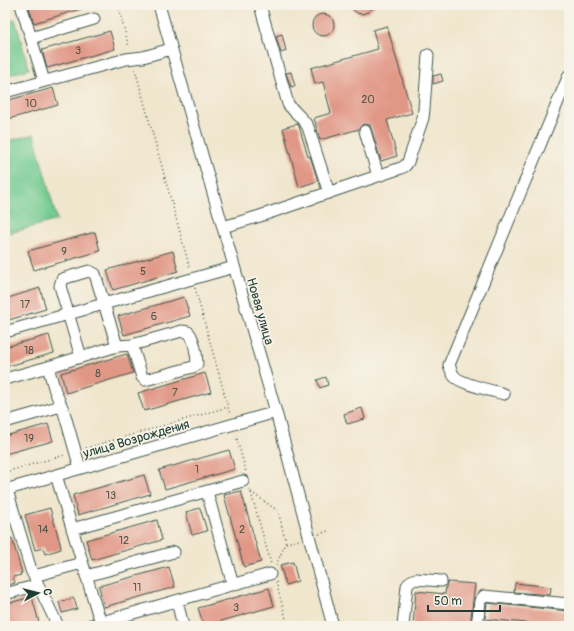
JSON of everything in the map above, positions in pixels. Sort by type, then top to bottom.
[{"type":"street","points":[[21,5],[44,81]]},
{"type":"street","name":"Новая улица","points":[[159,5],[276,412],[333,626]]},
{"type":"street","points":[[260,5],[288,104],[292,110],[305,121],[308,127],[329,193]]},
{"type":"street","points":[[31,38],[94,19]]},
{"type":"street","points":[[5,92],[126,59],[143,57],[171,49]]},
{"type":"street","points":[[223,227],[260,216],[406,166],[423,118],[428,55]]},
{"type":"street","points":[[504,394],[467,383],[456,378],[451,372],[449,365],[569,76]]},
{"type":"street","points":[[365,132],[378,176]]},
{"type":"street","points":[[5,332],[234,267]]},
{"type":"street","points":[[81,357],[60,286],[62,279],[89,271],[95,274],[117,346]]},
{"type":"street","points":[[5,379],[117,346],[132,345],[182,330],[191,336],[197,356],[197,364],[193,367],[146,380],[142,377],[132,345]]},
{"type":"street","points":[[48,367],[55,391],[64,412],[80,468]]},
{"type":"street","points":[[5,422],[61,406]]},
{"type":"street","name":"улица Возрождения","points":[[6,490],[276,412]]},
{"type":"street","points":[[56,475],[102,624]]},
{"type":"street","points":[[72,529],[246,481]]},
{"type":"street","points":[[6,490],[31,570],[58,626]]},
{"type":"street","points":[[207,492],[233,584]]},
{"type":"street","points":[[86,576],[174,552]]},
{"type":"street","points":[[5,594],[36,580],[82,563]]},
{"type":"street","points":[[88,626],[102,624],[273,571]]},
{"type":"street","points":[[403,626],[407,586],[409,582],[416,579],[441,581]]},
{"type":"street","points":[[477,626],[480,601],[484,596],[569,604]]},
{"type":"street","points":[[177,601],[184,626]]},
{"type":"path","points":[[118,5],[233,424],[246,481],[251,492],[288,626]]},
{"type":"path","points":[[5,472],[228,407]]},
{"type":"path","points":[[251,492],[278,511],[286,543],[273,571]]},
{"type":"path","points":[[286,543],[328,532]]},
{"type":"green space","points":[[15,19],[29,69],[5,76],[5,22]]},
{"type":"green space","points":[[34,134],[57,220],[10,233],[5,214],[5,142]]},
{"type":"building","points":[[28,5],[86,5],[87,7],[34,23]]},
{"type":"building","points":[[348,5],[376,5],[368,12],[362,14],[357,13]]},
{"type":"building","points":[[323,14],[331,17],[334,25],[331,33],[323,36],[315,33],[312,25],[315,17]]},
{"type":"building","points":[[387,26],[412,113],[387,120],[397,156],[381,161],[370,125],[363,124],[359,129],[320,140],[314,118],[331,113],[323,82],[315,84],[311,68],[378,49],[373,30]]},
{"type":"building","points":[[110,31],[115,49],[47,68],[42,50]]},
{"type":"building","points":[[282,34],[286,51],[281,53],[276,36]]},
{"type":"building","points":[[291,72],[295,86],[291,87],[286,73]]},
{"type":"building","points":[[441,74],[443,81],[433,84],[433,76]]},
{"type":"building","points":[[53,88],[58,105],[5,120],[5,101]]},
{"type":"building","points":[[297,124],[318,181],[299,187],[283,128]]},
{"type":"building","points":[[95,232],[100,251],[34,270],[28,251]]},
{"type":"building","points":[[173,251],[178,271],[113,290],[107,270]]},
{"type":"building","points":[[40,288],[46,309],[5,321],[5,299]]},
{"type":"building","points":[[184,297],[190,316],[124,335],[118,316]]},
{"type":"building","points":[[49,335],[54,353],[5,367],[5,347]]},
{"type":"building","points":[[127,354],[133,373],[66,393],[61,373]]},
{"type":"building","points":[[205,373],[211,392],[144,411],[138,393]]},
{"type":"building","points":[[326,377],[328,385],[320,388],[317,380]]},
{"type":"building","points":[[362,408],[365,419],[347,424],[344,414]]},
{"type":"building","points":[[48,424],[53,441],[5,454],[5,436]]},
{"type":"building","points":[[229,450],[235,469],[165,489],[159,470]]},
{"type":"building","points":[[144,475],[150,494],[78,515],[73,495]]},
{"type":"building","points":[[241,491],[261,562],[244,567],[224,495]]},
{"type":"building","points":[[50,508],[61,549],[45,554],[43,548],[35,550],[25,515]]},
{"type":"building","points":[[200,508],[207,531],[192,535],[186,512]]},
{"type":"building","points":[[157,520],[162,540],[92,560],[86,540]]},
{"type":"building","points":[[12,538],[22,573],[20,573],[21,575],[13,577],[15,583],[5,586],[5,540]]},
{"type":"building","points":[[293,562],[298,581],[286,585],[280,565]]},
{"type":"building","points":[[169,567],[175,587],[104,607],[99,586]]},
{"type":"building","points":[[448,582],[475,584],[470,626],[413,626],[416,591],[445,594]]},
{"type":"building","points":[[515,583],[551,587],[550,595],[514,592]]},
{"type":"building","points":[[269,588],[274,606],[204,626],[198,608]]},
{"type":"building","points":[[32,597],[40,626],[5,626],[5,604]]},
{"type":"building","points":[[74,598],[77,609],[62,613],[59,602]]},
{"type":"building","points":[[487,603],[569,611],[569,626],[485,619]]}]
